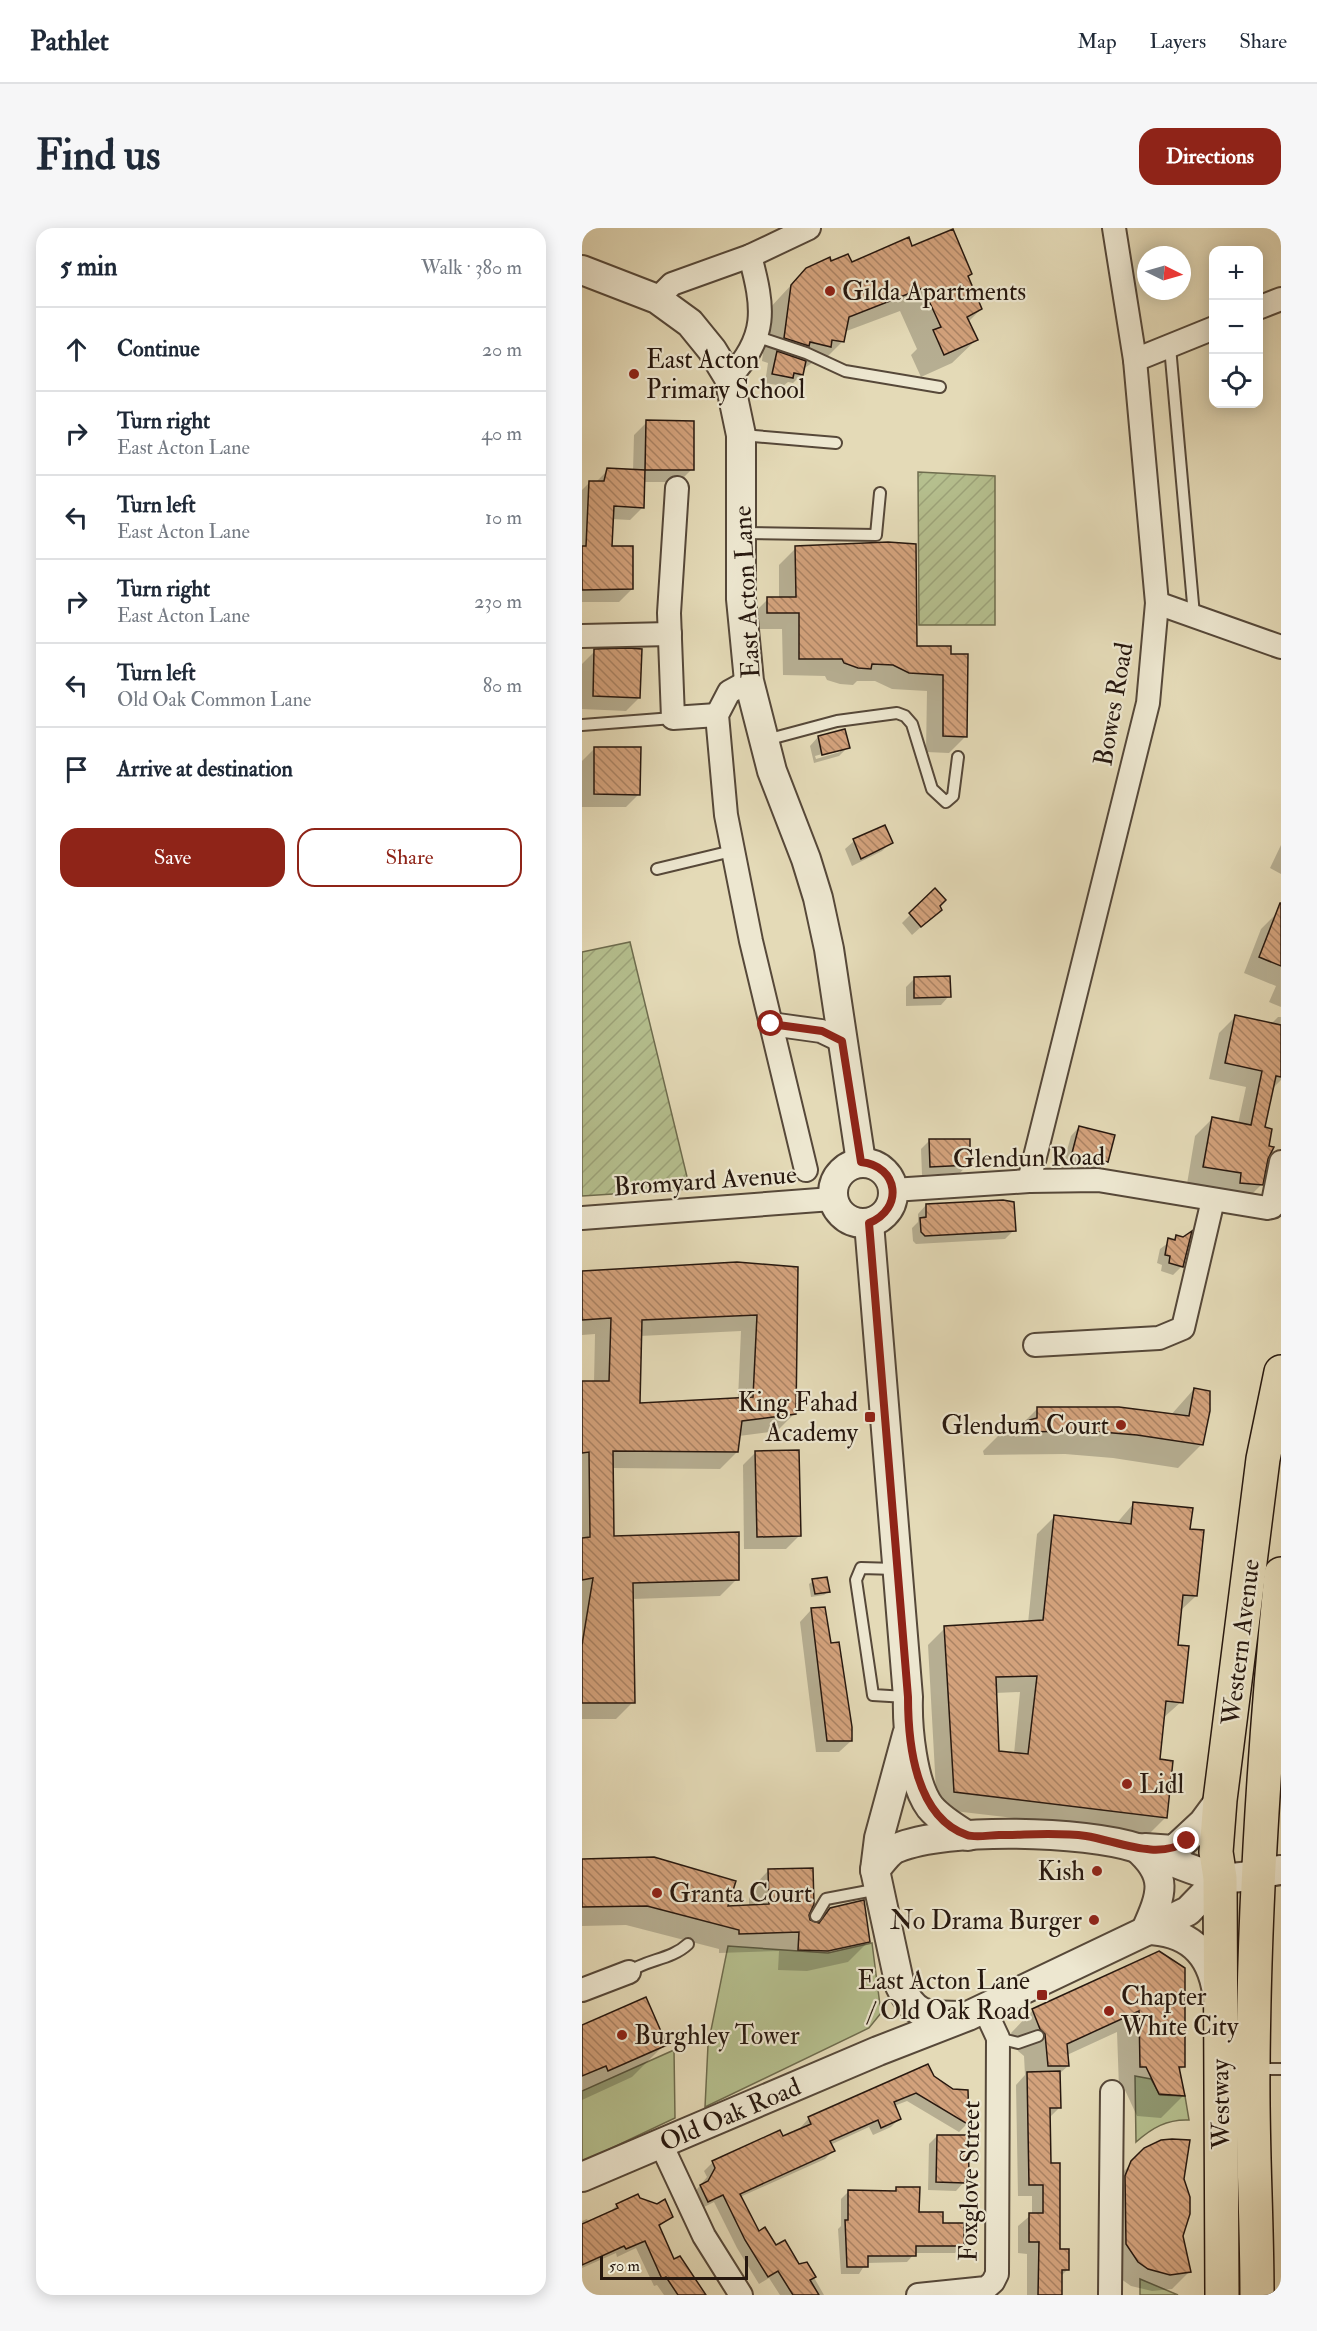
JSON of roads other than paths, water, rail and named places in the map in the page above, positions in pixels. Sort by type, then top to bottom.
[{"type":"highway","name":"Western Avenue","points":[[1220,1878],[1216,1852],[1220,1800],[1263,1459],[1281,1372]]},
{"type":"highway","name":"Western Avenue","points":[[1256,1968],[1269,1872],[1263,1777],[1278,1631],[1281,1574]]},
{"type":"highway","name":"Westway","points":[[1220,1878],[1222,2295]]},
{"type":"highway","name":"Westway","points":[[1256,1968],[1267,2069],[1257,2295]]},
{"type":"street","points":[[657,299],[672,284],[750,256],[809,228]]},
{"type":"street","name":"Bowes Road","points":[[1029,1181],[1148,703],[1157,603],[1136,360],[1114,228]]},
{"type":"street","points":[[729,378],[745,361],[758,337],[760,293],[750,256]]},
{"type":"street","name":"East Acton Lane","points":[[582,270],[657,299],[690,323],[712,350],[729,378],[741,435],[742,609],[749,681],[763,741],[818,898],[829,949],[861,1162]]},
{"type":"street","points":[[1263,307],[1281,299]]},
{"type":"street","points":[[1136,360],[1209,330]]},
{"type":"street","points":[[677,488],[670,634],[674,718],[717,715]]},
{"type":"street","points":[[1157,603],[1281,647]]},
{"type":"street","points":[[582,636],[670,634]]},
{"type":"street","points":[[749,681],[729,692],[717,715],[726,815],[732,851],[806,1170]]},
{"type":"street","points":[[771,1024],[822,1031],[842,1041]]},
{"type":"street","name":"Glendun Road","points":[[893,1190],[1029,1181],[1098,1180],[1213,1200],[1272,1207],[1281,1161]]},
{"type":"street","points":[[861,1162],[879,1167],[891,1181],[893,1190],[890,1207],[884,1214],[869,1223],[850,1221],[842,1215],[832,1198],[836,1178],[851,1164],[861,1162]]},
{"type":"street","name":"Bromyard Avenue","points":[[582,1218],[832,1198]]},
{"type":"street","points":[[1035,1345],[1159,1338],[1183,1328],[1213,1200]]},
{"type":"street","points":[[869,1223],[908,1697],[908,1732],[922,1791],[930,1807],[968,1836]]},
{"type":"street","points":[[900,1986],[877,1879],[879,1838],[908,1732]]},
{"type":"street","points":[[1263,1777],[1271,1805],[1281,1820]]},
{"type":"street","points":[[877,1879],[895,1848],[914,1843],[968,1836],[1084,1836],[1137,1848],[1174,1850],[1203,1823],[1220,1800]]},
{"type":"street","points":[[1137,1848],[1177,1865],[1220,1878],[1269,1872]]},
{"type":"street","points":[[1137,1848],[1153,1862],[1159,1876],[1160,1898],[1146,1930],[1166,1930],[1179,1935],[1199,1950],[1212,1974],[1219,2008]]},
{"type":"street","name":"Old Oak Road","points":[[582,2177],[878,2051],[976,2012],[1188,1911],[1220,1878]]},
{"type":"street","points":[[582,1990],[629,1972]]},
{"type":"street","name":"Old Oak Road","points":[[900,1986],[909,2002],[922,2014],[976,2012]]},
{"type":"street","name":"Old Oak Road","points":[[878,2051],[899,2024],[900,1986]]},
{"type":"street","name":"Foxglove Street","points":[[918,2295],[986,2288],[997,2274],[998,2038],[976,2012]]},
{"type":"street","points":[[1110,2295],[1112,2092]]},
{"type":"street","points":[[661,2144],[704,2236],[741,2295]]},
{"type":"lane","points":[[758,337],[806,353],[845,370],[940,387]]},
{"type":"lane","points":[[1170,347],[1194,615]]},
{"type":"lane","points":[[741,435],[836,443]]},
{"type":"lane","points":[[742,533],[876,535],[880,493]]},
{"type":"lane","points":[[763,741],[837,721],[897,713],[905,716],[912,724],[932,789],[946,802],[953,796],[958,756]]},
{"type":"lane","points":[[582,725],[674,718]]},
{"type":"lane","points":[[657,869],[732,851]]},
{"type":"lane","points":[[896,1569],[861,1568],[856,1580],[873,1695],[908,1697]]},
{"type":"lane","points":[[816,1916],[826,1899],[877,1879]]},
{"type":"lane","points":[[629,1972],[642,1965],[677,1954],[688,1944]]},
{"type":"lane","points":[[998,2038],[1018,2043],[1038,2036]]},
{"type":"place","name":"Gilda Apartments","points":[[830,291]]},
{"type":"place","name":"East Acton Primary School","points":[[634,374]]},
{"type":"place","name":"King Fahad Academy","points":[[870,1417]]},
{"type":"place","name":"Glendum Court","points":[[1121,1425]]},
{"type":"place","name":"Lidl","points":[[1127,1784]]},
{"type":"place","name":"Kish","points":[[1097,1871]]},
{"type":"place","name":"Granta Court","points":[[657,1893]]},
{"type":"place","name":"No Drama Burger","points":[[1094,1920]]},
{"type":"place","name":"East Acton Lane / Old Oak Road","points":[[1042,1995]]},
{"type":"place","name":"Chapter White City","points":[[1109,2011]]},
{"type":"place","name":"Burghley Tower","points":[[622,2035]]}]
